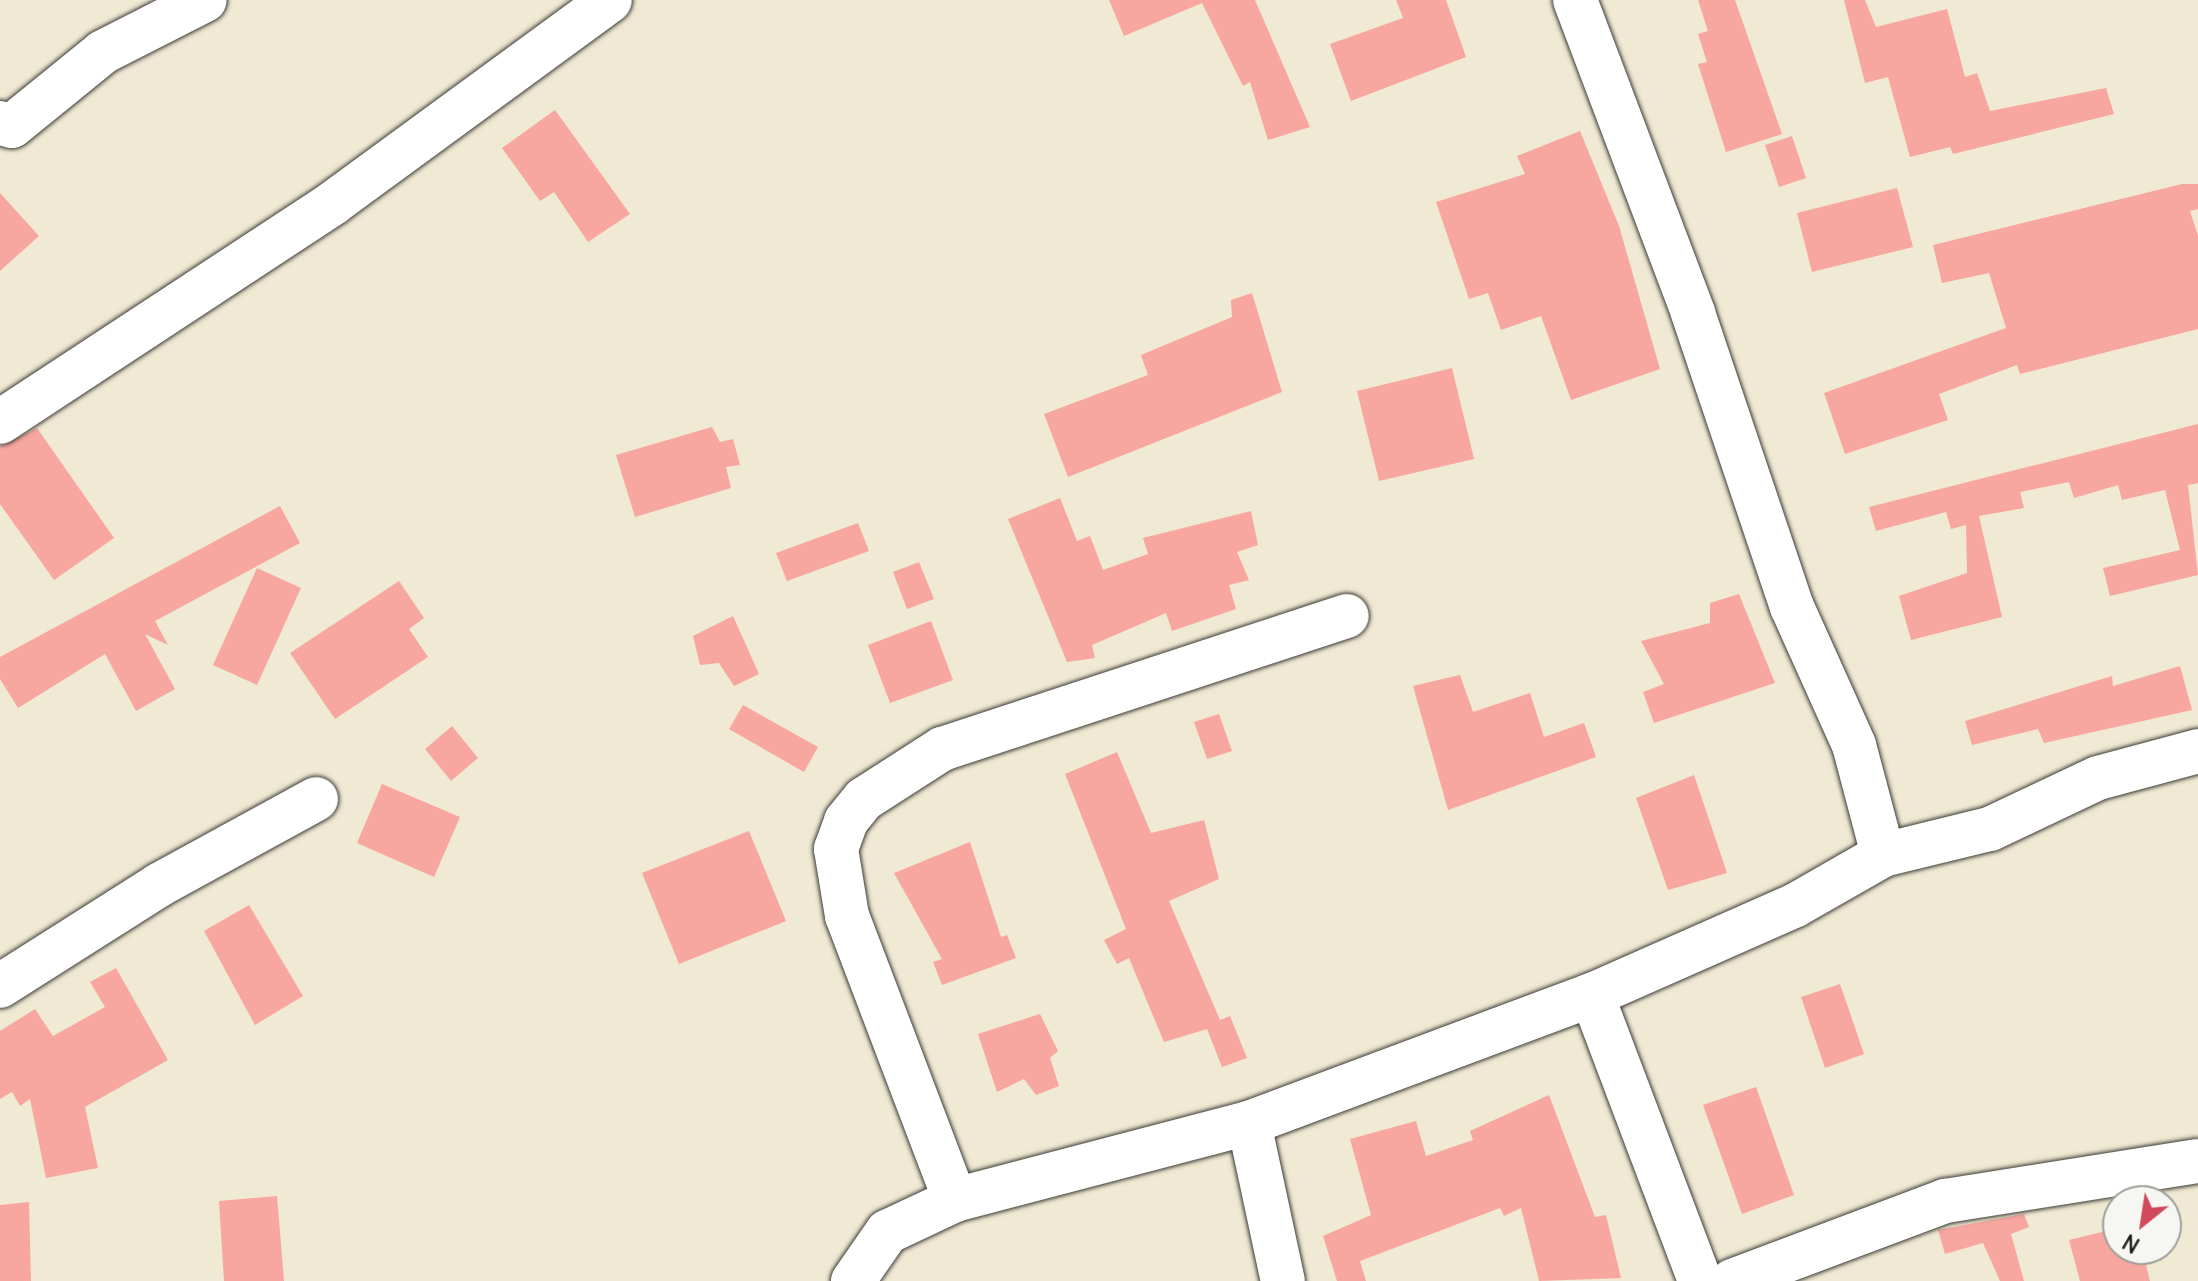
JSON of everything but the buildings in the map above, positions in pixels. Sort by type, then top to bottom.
[{"type":"street","points":[[0,123],[12,126],[103,52],[205,0]]},
{"type":"street","points":[[0,422],[333,203],[610,0]]},
{"type":"street","points":[[1575,0],[1693,313],[1782,583],[1854,745],[1883,855]]},
{"type":"street","points":[[955,1200],[847,916],[836,849],[846,821],[864,799],[942,749],[1347,616]]},
{"type":"street","points":[[853,1281],[887,1232],[955,1200],[1249,1123],[1592,995],[1794,906],[1883,855],[1990,829],[2098,778],[2198,751]]},
{"type":"street","points":[[0,986],[159,885],[316,799]]},
{"type":"street","points":[[1592,995],[1700,1281]]},
{"type":"street","points":[[1249,1123],[1283,1281]]},
{"type":"street","points":[[1732,1281],[1945,1201],[2198,1161]]},
{"type":"street","points":[[2198,1190],[2198,1197]]}]
